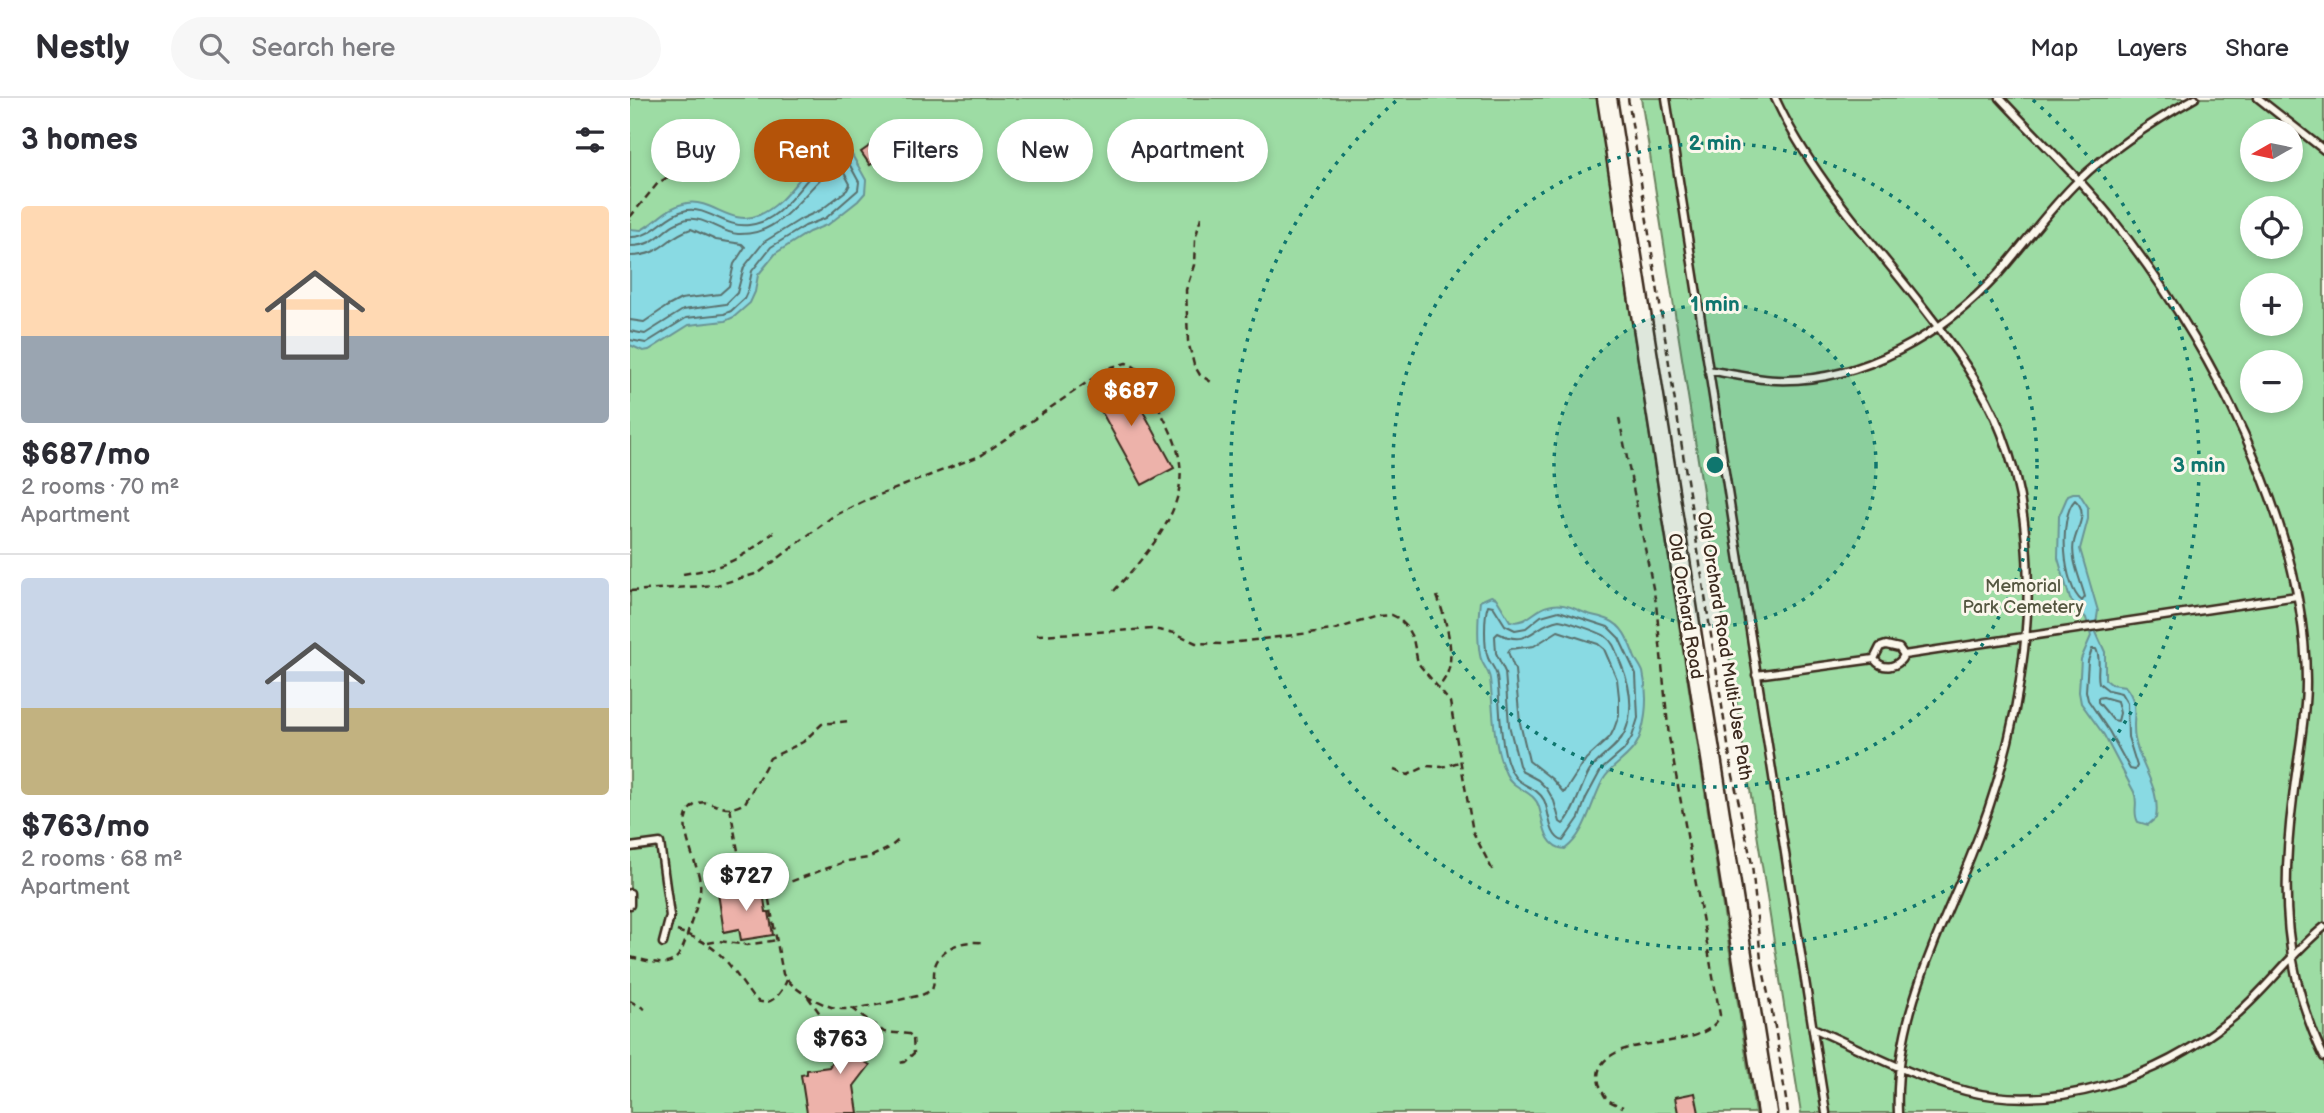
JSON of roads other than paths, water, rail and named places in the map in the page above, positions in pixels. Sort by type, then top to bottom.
[{"type":"main road","name":"Old Orchard Road","points":[[1607,98],[1767,1113]]},
{"type":"lane","points":[[1666,98],[1826,1113]]},
{"type":"lane","points":[[1775,98],[1804,152],[1939,328],[1989,404],[2015,474],[2026,547],[2024,637],[2015,700],[1995,792],[1928,954],[1907,1023],[1899,1065],[1898,1113]]},
{"type":"lane","points":[[2000,98],[2107,212],[2175,304],[2233,411],[2271,503],[2297,596],[2306,682],[2304,722],[2287,847],[2286,924],[2296,982],[2306,1017],[2324,1057]]},
{"type":"lane","points":[[1708,370],[1779,380],[1837,373],[1898,350],[1939,328],[1998,273],[2078,181],[2129,139],[2194,98]]},
{"type":"lane","points":[[2258,98],[2324,150]]},
{"type":"lane","points":[[1874,659],[1881,666],[1889,667],[1896,665],[1903,655],[2297,596]]},
{"type":"lane","points":[[1874,659],[1880,647],[1886,645],[1899,648],[1903,655]]},
{"type":"lane","points":[[1756,676],[1874,659]]},
{"type":"lane","points":[[630,847],[660,843],[670,916],[663,943]]},
{"type":"lane","points":[[630,893],[630,905]]},
{"type":"lane","points":[[1813,1028],[1927,1078],[1968,1091],[2008,1098],[2049,1098],[2087,1091],[2122,1081],[2166,1062],[2199,1043],[2261,992],[2291,956],[2324,927]]},
{"type":"water","points":[[854,158],[866,180],[865,193],[858,201],[829,224],[809,232],[776,253],[758,275],[750,303],[734,317],[725,321],[689,325],[649,350],[643,351],[630,345],[630,229],[641,230],[674,207],[687,203],[705,205],[740,218],[749,218],[770,209],[797,182],[854,182]]},
{"type":"water","points":[[2079,493],[2088,507],[2088,519],[2080,549],[2098,611],[2095,630],[2105,652],[2105,679],[2111,684],[2125,686],[2130,693],[2133,700],[2135,739],[2156,797],[2156,818],[2148,825],[2138,822],[2134,792],[2104,735],[2081,703],[2081,659],[2091,636],[2086,618],[2070,599],[2058,558],[2059,516],[2068,495]]},
{"type":"water","points":[[1491,596],[1496,598],[1510,621],[1521,621],[1543,608],[1559,604],[1609,620],[1623,631],[1643,672],[1646,707],[1638,741],[1607,774],[1578,835],[1565,849],[1553,844],[1549,839],[1536,801],[1513,784],[1501,763],[1490,679],[1478,642],[1480,601]]},
{"type":"park label","name":"Memorial Park Cemetery","points":[[2023,596]]}]
